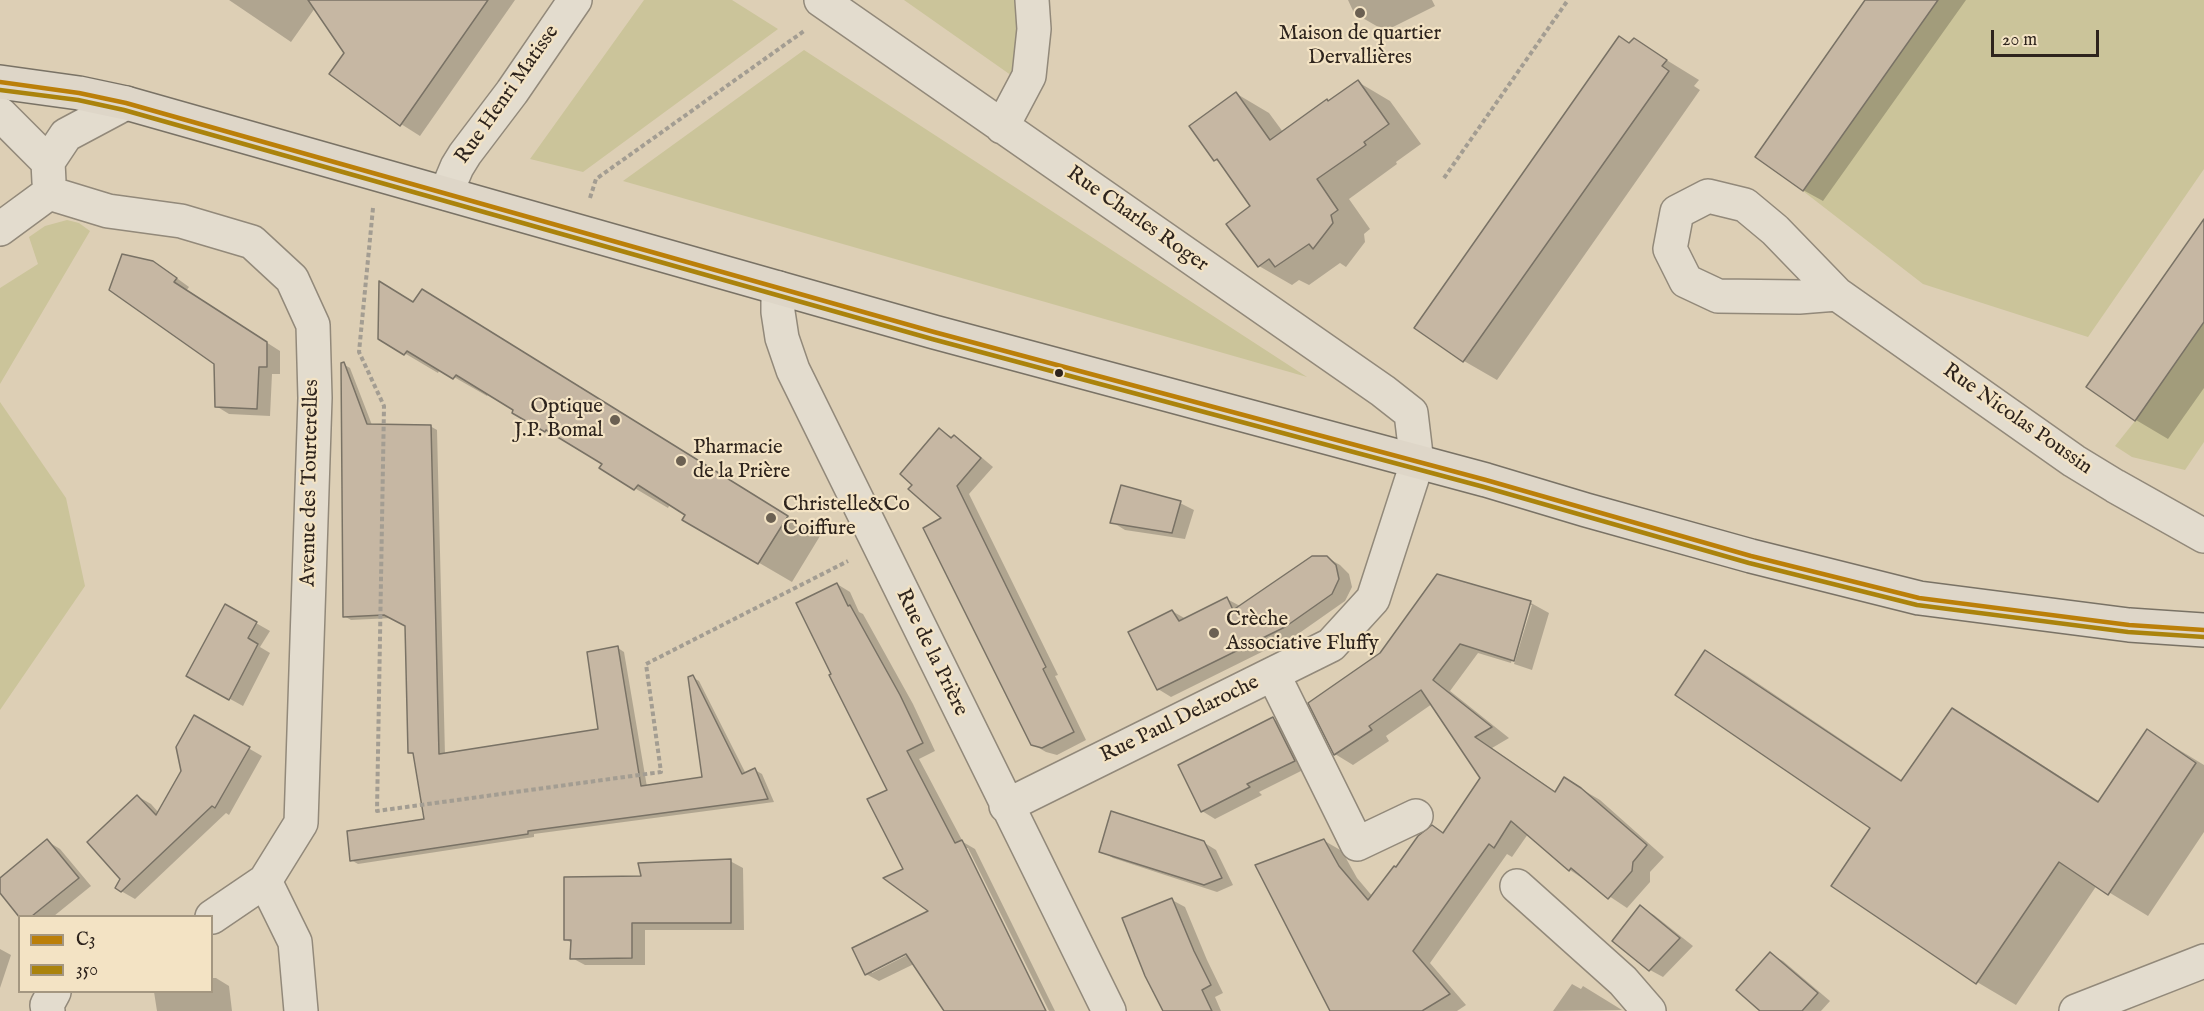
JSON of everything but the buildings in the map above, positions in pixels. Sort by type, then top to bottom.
[{"type":"main road","points":[[0,82],[79,93],[126,103],[934,332],[1486,480],[1751,556],[1919,598],[2129,625],[2204,630]]},
{"type":"street","name":"Rue Henri Matisse","points":[[446,193],[465,154],[512,92],[575,0]]},
{"type":"street","points":[[1002,128],[1029,76],[1034,29],[1032,0]]},
{"type":"street","name":"Rue Charles Roger","points":[[827,5],[1411,413],[1417,462]]},
{"type":"street","points":[[0,229],[49,177],[66,135],[126,103]]},
{"type":"street","points":[[0,114],[49,177]]},
{"type":"street","name":"Avenue des Tourterelles","points":[[49,177],[108,211],[181,221],[252,242],[292,279],[313,325],[315,398],[300,823],[265,881],[213,916]]},
{"type":"street","name":"Rue Nicolas Poussin","points":[[1836,294],[1799,297],[1718,296],[1686,281],[1670,249],[1677,212],[1708,196],[1745,205],[1774,230],[1836,294],[2074,461],[2204,536]]},
{"type":"street","name":"Rue de la Prière","points":[[778,288],[778,312],[782,338],[793,370],[1109,1011]]},
{"type":"street","name":"Rue Paul Delaroche","points":[[1006,806],[1331,645],[1373,599],[1417,462]]},
{"type":"street","points":[[1273,674],[1357,844],[1416,816]]},
{"type":"street","points":[[265,881],[295,942],[301,1011]]},
{"type":"street","points":[[1517,886],[1623,981],[1649,1011]]},
{"type":"street","points":[[2076,1011],[2204,961]]},
{"type":"street","points":[[48,1011],[47,1005],[53,993]]},
{"type":"path","points":[[1444,178],[1568,0]]},
{"type":"path","points":[[580,233],[596,180],[827,5]]},
{"type":"path","points":[[377,174],[359,352],[384,406],[377,811],[661,772],[646,664],[878,546]]},
{"type":"shaded area","points":[[644,0],[732,0],[778,29],[583,172],[530,159]]},
{"type":"shaded area","points":[[904,0],[1020,0],[1015,78]]},
{"type":"shaded area","points":[[1938,0],[2204,0],[2204,169],[2088,337],[1923,284],[1803,191]]},
{"type":"shaded area","points":[[804,50],[1307,377],[623,181]]},
{"type":"shaded area","points":[[67,220],[79,223],[90,231],[0,384],[0,288],[38,264],[29,237],[45,226]]},
{"type":"shaded area","points":[[2204,322],[2204,442],[2185,470],[2132,457],[2115,446]]},
{"type":"shaded area","points":[[0,402],[66,498],[85,586],[0,710]]},
{"type":"transit line","name":"C3","points":[[0,82],[79,93],[126,103],[934,332],[1486,480],[1751,556],[1919,598],[2129,625],[2204,630]]},
{"type":"transit line","name":"350","points":[[0,90],[78,100],[124,110],[932,339],[1484,487],[1749,563],[1917,605],[2128,632],[2204,637]]},
{"type":"place","name":"Maison de quartier Dervallières","points":[[1360,13]]},
{"type":"place","name":"Optique J.P. Bomal","points":[[615,420]]},
{"type":"place","name":"Pharmacie de la Prière","points":[[681,461]]},
{"type":"place","name":"Christelle&Co Coiffure","points":[[771,518]]},
{"type":"place","name":"Crèche Associative Fluffy","points":[[1214,633]]}]
